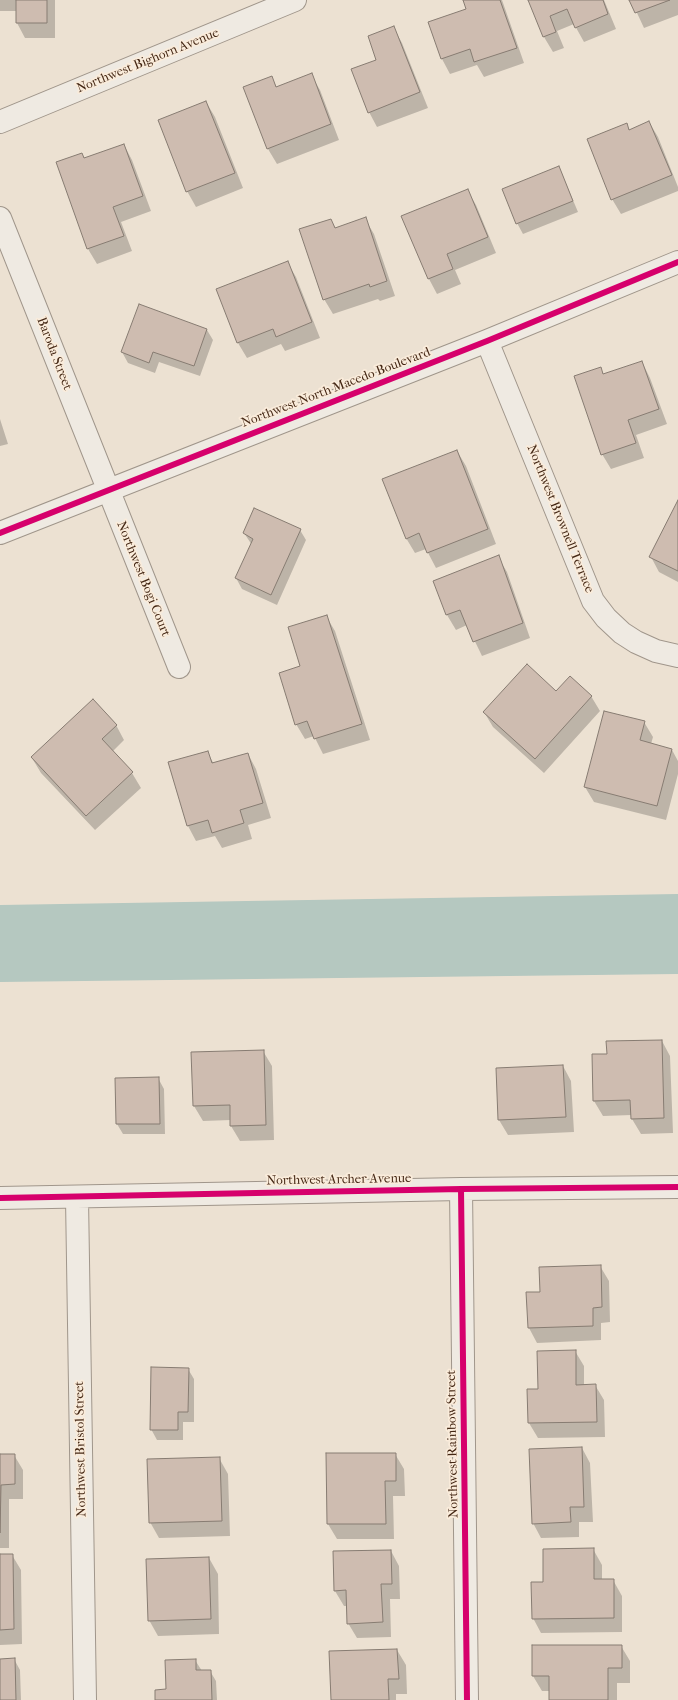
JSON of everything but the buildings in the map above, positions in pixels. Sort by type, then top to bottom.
[{"type":"street","name":"Northwest Bighorn Avenue","points":[[0,122],[295,0]]},
{"type":"street","name":"Baroda Street","points":[[0,218],[107,490]]},
{"type":"street","name":"Northwest North Macedo Boulevard","points":[[0,533],[487,341],[678,262]]},
{"type":"street","name":"Northwest Brownell Terrace","points":[[487,341],[593,601],[606,618],[622,633],[636,642],[656,651],[678,656]]},
{"type":"street","name":"Northwest Bogi Court","points":[[107,490],[179,667]]},
{"type":"street","name":"Northwest Archer Avenue","points":[[0,1198],[77,1198],[461,1189],[678,1187]]},
{"type":"street","name":"Northwest Rainbow Street","points":[[461,1189],[467,1700]]},
{"type":"street","name":"Northwest Bristol Street","points":[[77,1198],[86,1700]]},
{"type":"shaded area","points":[[678,894],[678,974],[0,982],[0,905]]},
{"type":"cycle path","points":[[0,533],[487,341],[678,262]]},
{"type":"cycle path","points":[[0,1198],[461,1189],[678,1187]]},
{"type":"cycle path","points":[[461,1189],[467,1700]]}]
